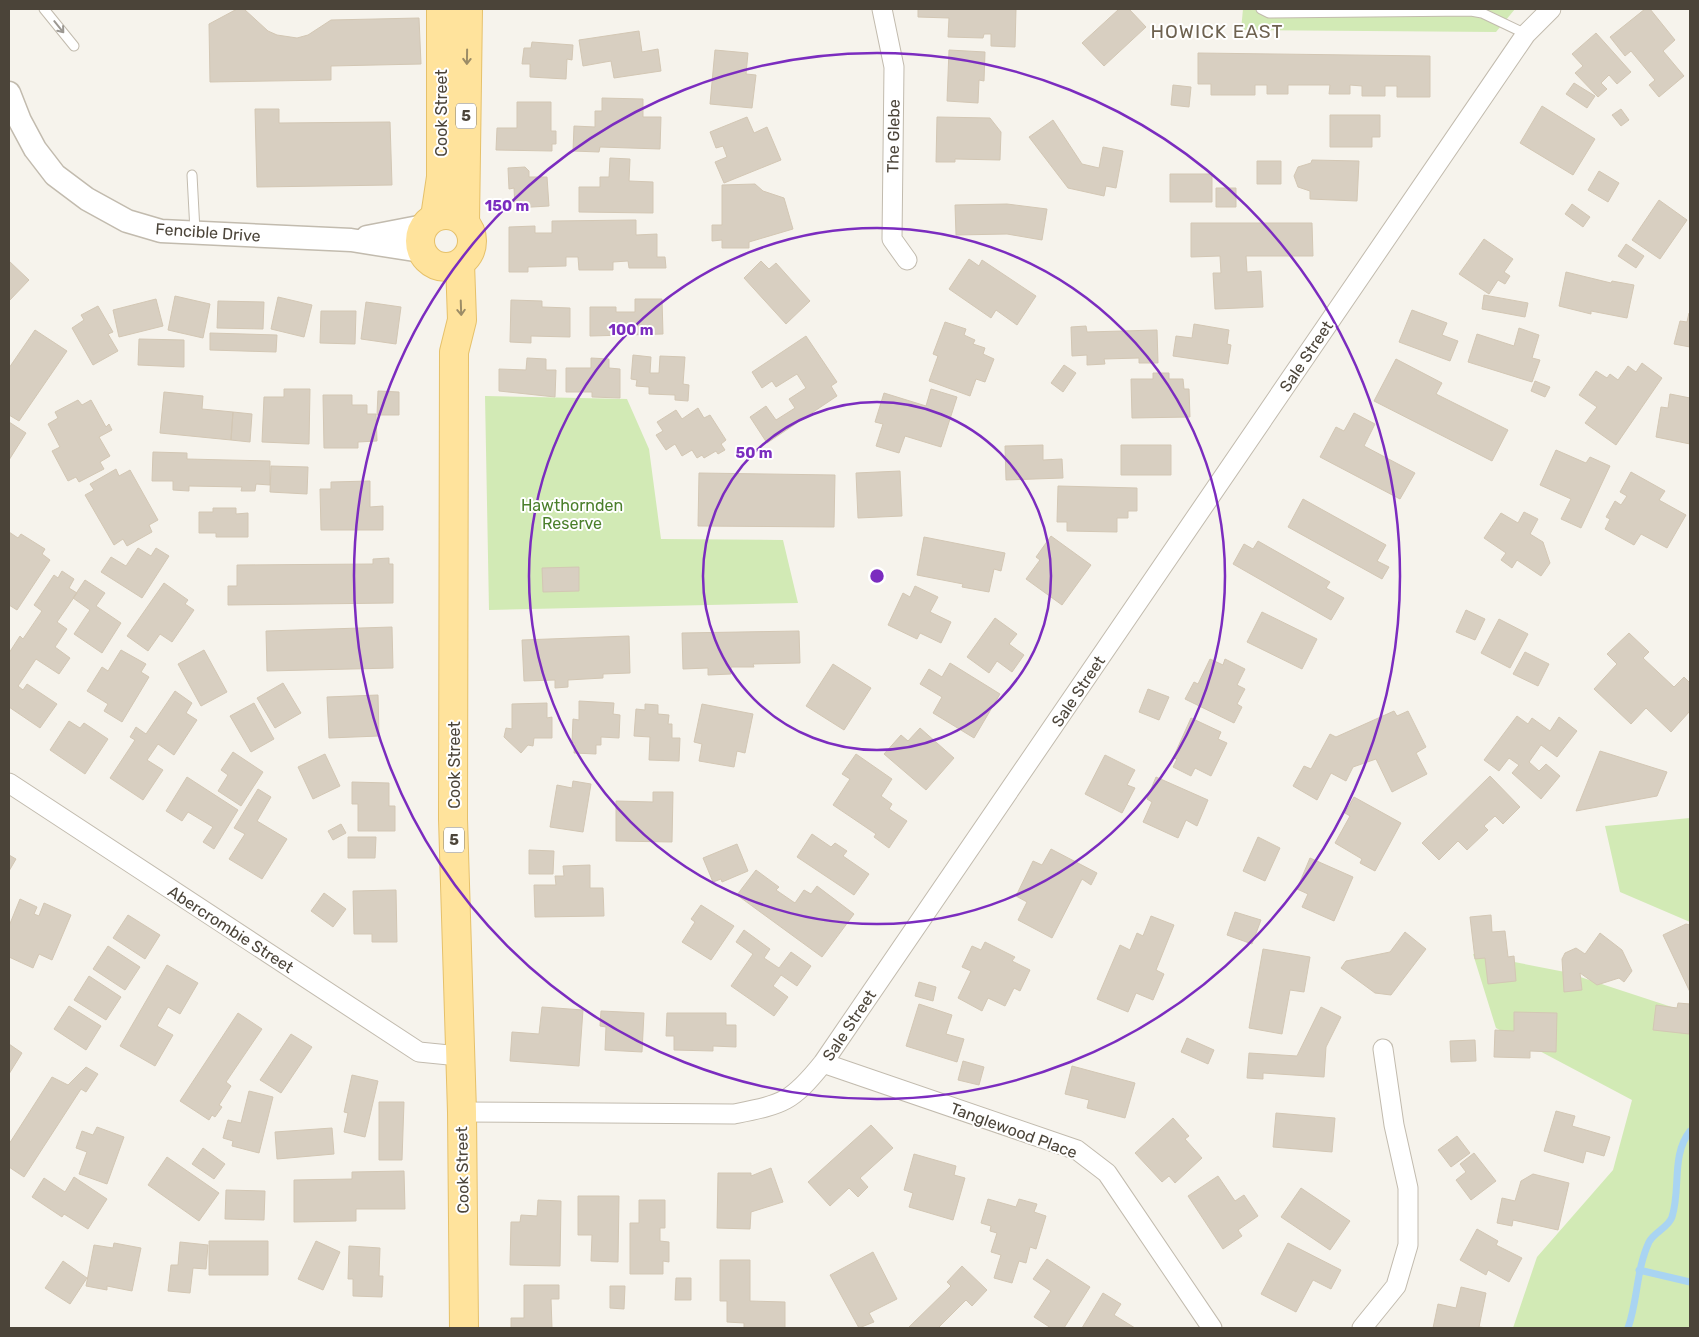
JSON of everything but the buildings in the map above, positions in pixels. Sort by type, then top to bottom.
[{"type":"main road","name":"Cook Street","points":[[441,9],[440,177],[436,245],[444,320],[454,352],[454,819],[462,1112],[464,1328]]},
{"type":"main road","name":"Cook Street","points":[[465,223],[468,9]]},
{"type":"main road","points":[[436,245],[446,215],[456,217],[465,223]]},
{"type":"main road","name":"5","points":[[436,245],[468,255],[472,245],[471,233],[465,223]]},
{"type":"street","name":"The Glebe","points":[[882,9],[894,67],[892,239],[907,260]]},
{"type":"street","name":"Sale Street","points":[[462,1112],[734,1114],[775,1106],[790,1098],[806,1085],[823,1064],[1526,34],[1551,9]]},
{"type":"street","name":"Fencible Drive","points":[[9,93],[20,121],[35,149],[55,175],[87,199],[127,221],[161,231],[195,234],[436,245]]},
{"type":"street","name":"Abercrombie Street","points":[[9,783],[419,1052],[459,1056]]},
{"type":"street","points":[[1362,1328],[1396,1286],[1408,1245],[1408,1188],[1394,1125],[1383,1049]]},
{"type":"street","name":"Tanglewood Place","points":[[823,1064],[1077,1150],[1107,1173],[1212,1328]]},
{"type":"lane","points":[[44,9],[74,46]]},
{"type":"lane","points":[[1261,9],[1269,13],[1471,11],[1482,13],[1526,34]]},
{"type":"lane","points":[[192,175],[195,234]]},
{"type":"green space","points":[[1243,9],[1515,9],[1496,32],[1241,30]]},
{"type":"green space","name":"Hawthornden Reserve","points":[[485,396],[627,399],[649,449],[661,539],[783,540],[798,603],[489,610]]},
{"type":"green space","points":[[1690,818],[1690,922],[1620,892],[1605,826]]},
{"type":"green space","points":[[1473,954],[1565,972],[1690,1013],[1690,1328],[1513,1328],[1537,1257],[1613,1170],[1632,1100],[1496,1028]]},
{"type":"waterway","points":[[1628,1328],[1634,1307],[1639,1274],[1649,1242],[1654,1235],[1668,1224],[1672,1217],[1675,1206],[1680,1151],[1690,1131]]},
{"type":"waterway","points":[[1639,1270],[1690,1282]]},
{"type":"district","name":"HOWICK EAST","points":[[1217,31]]}]
